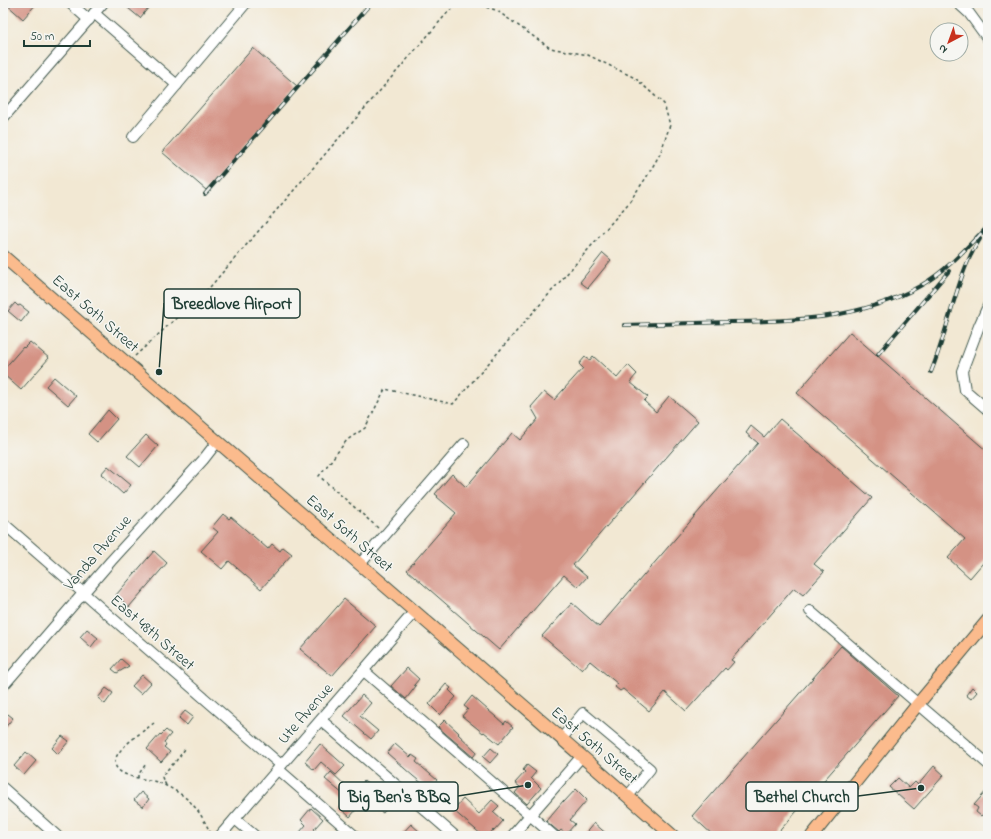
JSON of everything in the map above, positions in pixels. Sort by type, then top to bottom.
[{"type":"main road","name":"East 50th Street","points":[[3,256],[674,836]]},
{"type":"main road","points":[[812,836],[918,704],[988,620]]},
{"type":"street","points":[[70,3],[92,16],[176,85]]},
{"type":"street","points":[[3,118],[103,3]]},
{"type":"street","points":[[133,137],[246,3]]},
{"type":"street","points":[[958,3],[969,13],[988,39]]},
{"type":"street","points":[[988,306],[962,371],[965,390],[988,410]]},
{"type":"street","name":"Vanda Avenue","points":[[3,686],[111,560],[218,442]]},
{"type":"street","points":[[360,564],[464,444]]},
{"type":"street","name":"East 48th Street","points":[[3,523],[355,836]]},
{"type":"street","name":"Ute Avenue","points":[[220,836],[415,611]]},
{"type":"street","points":[[810,611],[988,764]]},
{"type":"street","points":[[364,670],[554,836]]},
{"type":"street","points":[[562,738],[583,713],[650,769],[628,796]]},
{"type":"street","points":[[321,720],[455,836]]},
{"type":"street","points":[[512,836],[582,756]]},
{"type":"street","points":[[3,788],[57,836]]},
{"type":"street","points":[[235,819],[255,836]]},
{"type":"path","points":[[127,364],[210,287],[450,10],[462,3]]},
{"type":"path","points":[[386,535],[319,476],[347,440],[365,428],[385,389],[453,404],[627,205],[646,178],[660,154],[670,125],[664,104],[635,78],[588,55],[550,48],[496,10],[471,3]]},
{"type":"path","points":[[154,723],[121,750],[115,761],[116,766],[123,773],[168,786],[182,796],[199,811],[211,836]]},
{"type":"path","points":[[168,786],[162,777],[185,749]]},
{"type":"path","points":[[138,778],[138,775],[146,764]]},
{"type":"building","points":[[5,3],[37,3],[23,19]]},
{"type":"building","points":[[122,3],[152,3],[140,18]]},
{"type":"building","points":[[253,48],[297,86],[206,190],[162,152]]},
{"type":"building","points":[[603,253],[611,260],[588,288],[580,282]]},
{"type":"building","points":[[15,303],[29,312],[21,322],[8,311]]},
{"type":"building","points":[[850,332],[988,452],[988,557],[970,578],[948,558],[965,539],[797,393]]},
{"type":"building","points":[[30,342],[49,358],[21,390],[3,374],[3,370],[23,347],[24,348]]},
{"type":"building","points":[[593,356],[617,378],[628,365],[637,374],[630,382],[648,397],[644,401],[656,412],[669,396],[698,421],[573,565],[587,577],[578,587],[564,575],[499,650],[407,570],[456,513],[435,494],[452,474],[466,487],[512,433],[520,440],[538,419],[531,407],[544,392],[554,400],[583,368],[579,364],[585,357],[590,360]]},
{"type":"building","points":[[54,377],[76,396],[68,405],[46,386]]},
{"type":"building","points":[[108,410],[117,419],[97,442],[88,434]]},
{"type":"building","points":[[780,419],[872,498],[814,564],[824,572],[803,595],[794,588],[731,660],[734,662],[727,670],[725,668],[686,711],[665,692],[649,711],[623,689],[620,691],[615,687],[618,684],[590,661],[582,670],[542,636],[572,603],[599,627],[758,443],[746,433],[751,426],[764,437]]},
{"type":"building","points":[[146,435],[158,446],[140,467],[127,456]]},
{"type":"building","points":[[108,466],[131,485],[123,494],[101,474]]},
{"type":"building","points":[[223,514],[229,519],[231,517],[268,549],[272,544],[280,551],[283,547],[292,554],[261,589],[229,561],[222,569],[201,551],[218,532],[212,527]]},
{"type":"building","points":[[154,551],[167,563],[129,607],[116,595]]},
{"type":"building","points":[[344,599],[376,626],[332,676],[300,649]]},
{"type":"building","points":[[87,629],[98,638],[91,647],[80,637]]},
{"type":"building","points":[[841,646],[898,696],[775,836],[714,836],[692,816]]},
{"type":"building","points":[[121,659],[129,666],[117,673],[112,669]]},
{"type":"building","points":[[407,668],[419,679],[414,685],[416,686],[406,699],[391,686]]},
{"type":"building","points":[[142,675],[151,683],[141,694],[132,686]]},
{"type":"building","points":[[446,684],[451,688],[449,690],[456,697],[440,715],[429,704]]},
{"type":"building","points":[[972,687],[977,692],[971,699],[966,695]]},
{"type":"building","points":[[106,688],[113,693],[105,704],[98,698]]},
{"type":"building","points":[[362,695],[371,703],[360,716],[378,731],[371,739],[344,716]]},
{"type":"building","points":[[472,696],[504,724],[506,721],[513,727],[499,744],[462,716],[468,709],[464,706]]},
{"type":"building","points":[[185,711],[193,717],[187,725],[179,718]]},
{"type":"building","points":[[8,714],[13,718],[3,730],[3,719]]},
{"type":"building","points":[[445,720],[477,752],[473,757],[438,727]]},
{"type":"building","points":[[166,730],[171,734],[164,742],[166,745],[164,747],[170,752],[161,762],[147,749],[160,734],[161,735]]},
{"type":"building","points":[[62,736],[69,741],[58,754],[52,748]]},
{"type":"building","points":[[320,744],[345,766],[336,775],[321,762],[314,770],[305,762]]},
{"type":"building","points":[[395,744],[410,757],[412,755],[418,759],[416,762],[437,780],[429,789],[387,753]]},
{"type":"building","points":[[491,748],[498,754],[490,763],[483,757]]},
{"type":"building","points":[[26,752],[36,761],[24,775],[14,766]]},
{"type":"building","points":[[527,765],[536,772],[531,778],[541,788],[527,804],[515,793],[520,787],[515,783],[525,772],[523,770]]},
{"type":"building","points":[[934,766],[944,775],[914,809],[889,787],[898,778],[909,788],[915,782],[918,785]]},
{"type":"building","points":[[331,772],[349,789],[344,795],[325,779]]},
{"type":"building","points":[[364,781],[379,794],[381,801],[388,807],[383,813],[376,808],[372,797],[362,807],[360,805],[350,817],[341,809],[343,804],[348,799],[346,798],[350,789],[354,793]]},
{"type":"building","points":[[576,789],[587,800],[570,820],[575,824],[566,834],[561,830],[559,832],[546,821],[563,801],[564,802]]},
{"type":"building","points":[[988,789],[988,816],[984,813],[981,816],[976,812],[978,808],[974,805]]},
{"type":"building","points":[[141,792],[149,799],[143,807],[134,800]]},
{"type":"building","points":[[463,799],[479,814],[492,800],[499,806],[493,812],[503,821],[488,836],[483,836],[453,810]]},
{"type":"building","points":[[311,808],[323,819],[314,829],[316,831],[311,836],[305,836],[300,832],[306,825],[301,820]]},
{"type":"building","points":[[594,823],[609,836],[583,836]]},
{"type":"building","points":[[411,824],[420,832],[416,836],[400,836]]},
{"type":"railway","points":[[205,194],[371,3]]},
{"type":"railway","points":[[976,239],[988,226]]},
{"type":"railway","points":[[624,325],[779,321],[852,312],[898,297],[920,286],[944,269],[979,235]]},
{"type":"railway","points":[[931,372],[964,270],[975,246],[980,239]]},
{"type":"railway","points":[[878,354],[949,271]]},
{"type":"place","name":"Breedlove Airport","points":[[159,372]]},
{"type":"place","name":"Big Ben's BBQ","points":[[528,785]]},
{"type":"place","name":"Bethel Church","points":[[921,788]]}]
